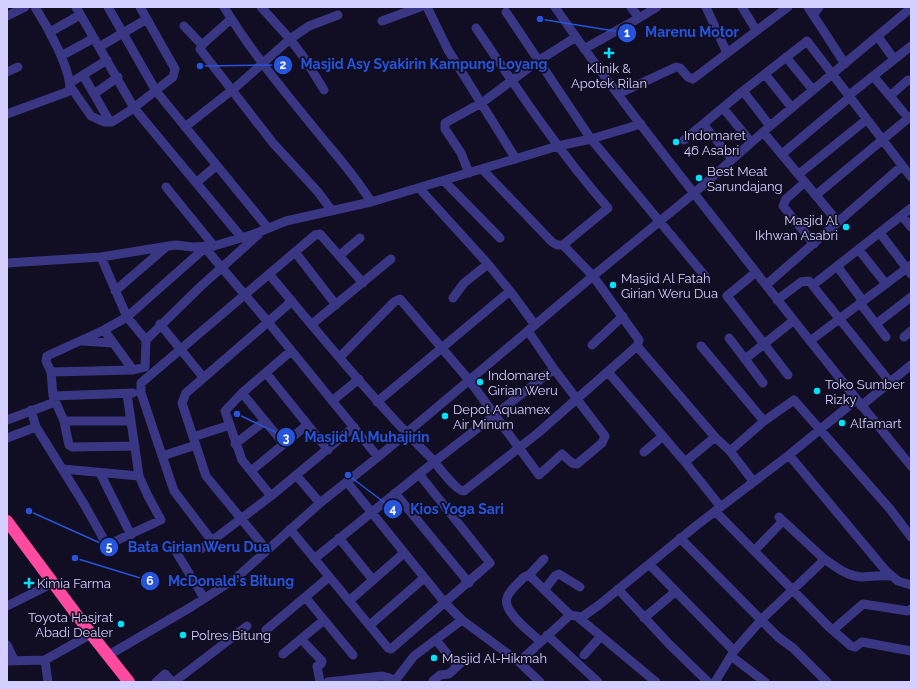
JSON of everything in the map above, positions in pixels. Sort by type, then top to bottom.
[{"type":"highway","points":[[7,521],[90,634],[129,682]]},
{"type":"street","points":[[7,16],[25,7]]},
{"type":"street","points":[[35,7],[50,32],[70,84],[91,116],[97,120],[110,122],[134,108],[173,77],[175,69],[140,7]]},
{"type":"street","points":[[108,7],[156,91],[266,229]]},
{"type":"street","points":[[224,7],[263,63],[315,129],[350,170],[370,202]]},
{"type":"street","points":[[261,7],[290,39],[305,59],[324,90]]},
{"type":"street","points":[[382,21],[400,10],[420,7]]},
{"type":"street","points":[[427,7],[448,50],[483,102],[516,159]]},
{"type":"street","points":[[555,7],[584,49],[693,194],[858,403],[911,466]]},
{"type":"street","points":[[631,7],[639,18]]},
{"type":"street","points":[[584,49],[657,7]]},
{"type":"street","points":[[706,7],[728,52]]},
{"type":"street","points":[[742,7],[756,30]]},
{"type":"street","points":[[618,94],[676,67],[680,68],[688,77],[693,79],[756,30],[776,10],[788,7]]},
{"type":"street","points":[[808,7],[845,64]]},
{"type":"street","points":[[813,15],[819,7]]},
{"type":"street","points":[[107,656],[236,578],[290,528],[378,457],[658,221],[693,194],[751,142],[911,8]]},
{"type":"street","points":[[50,32],[78,11],[118,77],[134,108],[242,238]]},
{"type":"street","points":[[506,12],[591,139],[705,276]]},
{"type":"street","points":[[185,127],[231,91],[290,39],[309,26],[338,15]]},
{"type":"street","points":[[99,47],[147,19]]},
{"type":"street","points":[[231,19],[202,45],[200,49],[272,144],[312,186],[332,211]]},
{"type":"street","points":[[184,26],[202,45]]},
{"type":"street","points":[[476,28],[558,146],[608,208],[563,245],[557,245],[552,242],[482,169]]},
{"type":"street","points":[[469,173],[461,153],[444,126],[447,121],[483,102],[538,61],[576,37]]},
{"type":"street","points":[[878,37],[894,59]]},
{"type":"street","points":[[60,56],[94,38]]},
{"type":"street","points":[[684,140],[807,41],[911,177]]},
{"type":"street","points":[[782,154],[873,76],[911,46]]},
{"type":"street","points":[[786,57],[813,90]]},
{"type":"street","points":[[7,112],[67,92],[70,84],[107,60]]},
{"type":"street","points":[[7,72],[18,67]]},
{"type":"street","points":[[765,74],[792,108]]},
{"type":"street","points":[[83,75],[110,122]]},
{"type":"street","points":[[816,195],[882,141],[907,115],[873,76]]},
{"type":"street","points":[[94,94],[118,77]]},
{"type":"street","points":[[890,96],[908,80],[911,81]]},
{"type":"street","points":[[743,91],[782,154],[838,222]]},
{"type":"street","points":[[723,108],[751,142]]},
{"type":"street","points":[[814,244],[783,206],[786,199],[802,178],[866,120]]},
{"type":"street","points":[[7,263],[101,258],[167,246],[208,247],[242,238],[299,217],[370,202],[558,146],[591,139],[641,124]]},
{"type":"street","points":[[703,124],[732,159]]},
{"type":"street","points":[[196,183],[216,166]]},
{"type":"street","points":[[766,285],[902,166]]},
{"type":"street","points":[[444,181],[500,238]]},
{"type":"street","points":[[166,186],[221,268],[268,322],[378,457]]},
{"type":"street","points":[[340,357],[396,299],[403,301],[469,380],[538,475],[562,454],[572,463],[579,463],[602,443],[605,436],[554,369],[510,291],[488,264],[419,188]]},
{"type":"street","points":[[813,285],[911,208]]},
{"type":"street","points":[[902,216],[911,227]]},
{"type":"street","points":[[149,376],[145,366],[146,340],[160,324],[266,229]]},
{"type":"street","points":[[810,341],[886,284],[910,269],[880,233]]},
{"type":"street","points":[[212,541],[174,491],[141,393],[140,384],[244,294],[318,234],[363,283]]},
{"type":"street","points":[[339,256],[360,238]]},
{"type":"street","points":[[269,274],[431,464],[457,488],[464,491],[519,448],[637,346],[638,340],[623,316],[593,276],[563,245]]},
{"type":"street","points":[[115,292],[167,246]]},
{"type":"street","points":[[135,446],[72,447],[69,445],[64,421],[54,399],[51,372],[46,361],[47,356],[104,330],[127,317],[208,247]]},
{"type":"street","points":[[859,250],[886,284]]},
{"type":"street","points":[[295,252],[336,305]]},
{"type":"street","points":[[101,258],[127,317],[146,340]]},
{"type":"street","points":[[312,324],[391,259]]},
{"type":"street","points":[[453,298],[464,283],[488,264]]},
{"type":"street","points":[[837,266],[886,337]]},
{"type":"street","points":[[756,272],[728,296],[788,374]]},
{"type":"street","points":[[777,300],[805,280],[813,285],[890,382]]},
{"type":"street","points":[[377,402],[510,291]]},
{"type":"street","points":[[876,324],[911,297]]},
{"type":"street","points":[[266,549],[206,476],[184,412],[183,398],[203,377],[292,301]]},
{"type":"street","points":[[592,346],[623,316]]},
{"type":"street","points":[[745,359],[793,321]]},
{"type":"street","points":[[160,324],[203,377]]},
{"type":"street","points":[[104,330],[133,370]]},
{"type":"street","points":[[728,338],[763,383]]},
{"type":"street","points":[[81,340],[112,343]]},
{"type":"street","points":[[637,346],[715,437],[730,451],[753,481]]},
{"type":"street","points":[[701,346],[764,421]]},
{"type":"street","points":[[271,496],[242,460],[235,444],[225,411],[242,393],[291,351]]},
{"type":"street","points":[[518,662],[543,638],[575,617],[594,608],[753,481],[789,455],[821,429],[890,382],[911,365]]},
{"type":"street","points":[[51,372],[133,370],[145,366]]},
{"type":"street","points":[[314,559],[431,464],[554,369]]},
{"type":"street","points":[[608,372],[685,462],[718,508],[754,551],[833,630],[852,647],[862,642],[911,651]]},
{"type":"street","points":[[266,373],[328,450]]},
{"type":"street","points":[[332,401],[359,379]]},
{"type":"street","points":[[7,420],[54,399],[141,393]]},
{"type":"street","points":[[242,393],[284,444]]},
{"type":"street","points":[[31,410],[36,427],[84,504],[106,545],[131,535],[161,520],[139,476],[127,394]]},
{"type":"street","points":[[730,451],[764,421],[794,400],[821,429],[911,537]]},
{"type":"street","points":[[64,421],[131,421]]},
{"type":"street","points":[[235,444],[265,421]]},
{"type":"street","points":[[162,456],[230,425]]},
{"type":"street","points":[[251,471],[307,425]]},
{"type":"street","points":[[7,438],[36,427]]},
{"type":"street","points":[[201,549],[271,496],[354,428]]},
{"type":"street","points":[[644,452],[663,436]]},
{"type":"street","points":[[685,462],[715,437]]},
{"type":"street","points":[[789,455],[879,564],[898,581],[911,585]]},
{"type":"street","points":[[63,469],[139,476]]},
{"type":"street","points":[[100,473],[131,535]]},
{"type":"street","points":[[290,528],[348,601],[388,648],[391,649],[469,583],[489,564],[490,561],[419,474]]},
{"type":"street","points":[[296,475],[320,503]]},
{"type":"street","points":[[347,482],[445,603],[462,620],[518,662],[540,682]]},
{"type":"street","points":[[395,493],[469,583]]},
{"type":"street","points":[[754,551],[779,521],[823,558],[839,569],[855,576],[892,576]]},
{"type":"street","points":[[339,538],[373,580]]},
{"type":"street","points":[[680,538],[761,620],[827,682]]},
{"type":"street","points":[[176,550],[204,598]]},
{"type":"street","points":[[348,601],[404,553]]},
{"type":"street","points":[[715,682],[733,653],[761,620],[819,565],[823,558]]},
{"type":"street","points":[[544,559],[515,586],[507,597],[506,602],[512,615],[598,682]]},
{"type":"street","points":[[648,564],[733,653],[766,682]]},
{"type":"street","points":[[545,589],[555,576],[559,574],[580,587]]},
{"type":"street","points":[[528,575],[575,617],[656,682]]},
{"type":"street","points":[[266,630],[329,578]]},
{"type":"street","points":[[370,625],[424,578]]},
{"type":"street","points":[[7,606],[53,583]]},
{"type":"street","points":[[618,589],[644,618],[708,682]]},
{"type":"street","points":[[644,618],[675,592]]},
{"type":"street","points":[[306,598],[353,655]]},
{"type":"street","points":[[833,630],[863,604],[908,611],[911,609]]},
{"type":"street","points":[[283,654],[324,620]]},
{"type":"street","points":[[328,682],[382,676],[390,678],[394,682],[410,660],[462,620]]},
{"type":"street","points":[[156,682],[165,674],[173,682],[247,626]]},
{"type":"street","points":[[7,645],[10,660],[45,660],[90,634]]},
{"type":"street","points":[[584,655],[600,636]]},
{"type":"street","points":[[302,639],[322,661],[322,664],[318,666],[320,682]]},
{"type":"street","points":[[436,640],[457,666]]},
{"type":"street","points":[[433,681],[440,675],[449,674],[465,659]]},
{"type":"street","points":[[45,660],[48,682]]},
{"type":"place","name":"Marenu Motor","points":[[540,19]]},
{"type":"place","name":"Klinik & Apotek Rilan","points":[[609,53]]},
{"type":"place","name":"Masjid Asy Syakirin Kampung Loyang","points":[[200,66]]},
{"type":"place","name":"Indomaret 46 Asabri","points":[[676,142]]},
{"type":"place","name":"Best Meat Sarundajang","points":[[699,178]]},
{"type":"place","name":"Masjid Al Ikhwan Asabri","points":[[846,227]]},
{"type":"place","name":"Masjid Al Fatah Girian Weru Dua","points":[[613,285]]},
{"type":"place","name":"Indomaret Girian Weru","points":[[480,382]]},
{"type":"place","name":"Toko Sumber Rizky","points":[[817,391]]},
{"type":"place","name":"Masjid Al Muhajirin","points":[[237,414]]},
{"type":"place","name":"Depot Aquamex Air Minum","points":[[445,416]]},
{"type":"place","name":"Alfamart","points":[[842,423]]},
{"type":"place","name":"Kios Yoga Sari","points":[[348,475]]},
{"type":"place","name":"Bata Girian Weru Dua","points":[[29,511]]},
{"type":"place","name":"McDonald's Bitung","points":[[75,558]]},
{"type":"place","name":"Kimia Farma","points":[[29,583]]},
{"type":"place","name":"Toyota Hasjrat Abadi Dealer","points":[[121,624]]},
{"type":"place","name":"Polres Bitung","points":[[183,635]]},
{"type":"place","name":"Masjid Al-Hikmah","points":[[434,658]]}]
